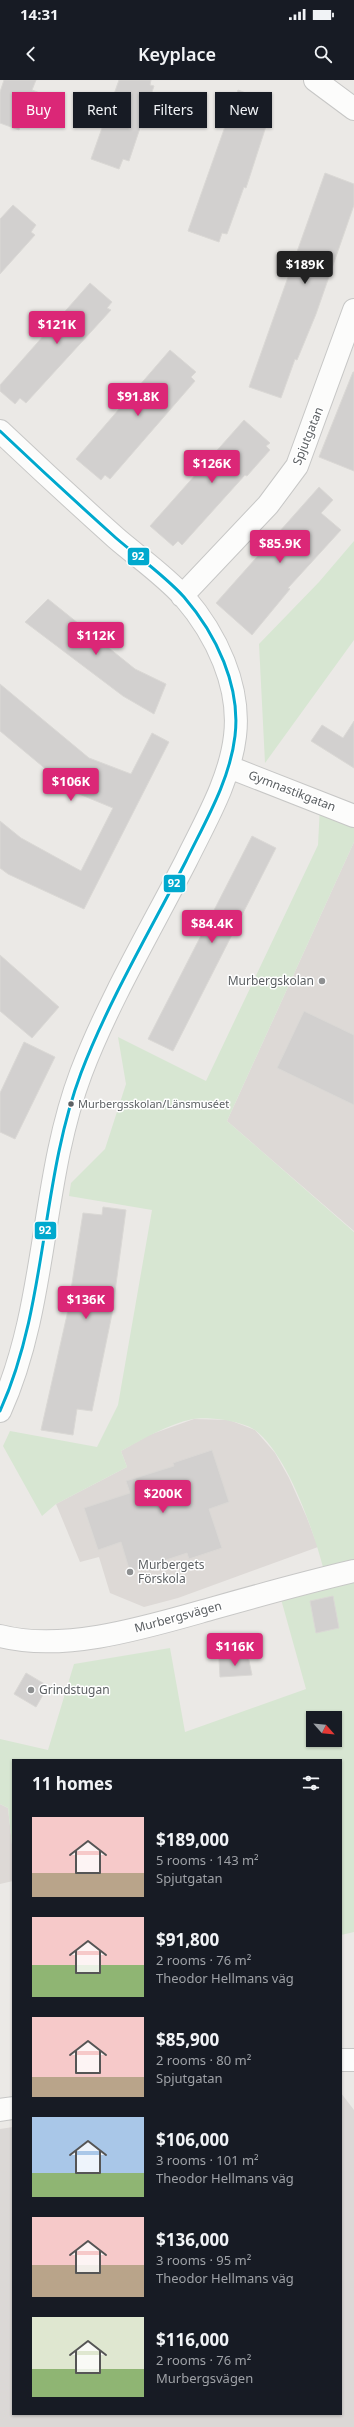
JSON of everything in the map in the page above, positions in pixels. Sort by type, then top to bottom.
[{"type":"street","points":[[315,80],[354,109]]},
{"type":"street","name":"Spjutgatan","points":[[182,596],[268,505],[297,466],[354,310]]},
{"type":"street","points":[[0,431],[182,596],[210,631],[226,666],[234,703],[236,734],[229,767],[209,814],[100,1030],[81,1075],[66,1121],[54,1175],[27,1332],[9,1392],[0,1411]]},
{"type":"street","name":"Gymnastikgatan","points":[[229,767],[354,816]]},
{"type":"street","name":"Murbergsvägen","points":[[0,1636],[16,1640],[57,1642],[139,1629],[308,1582],[354,1571]]},
{"type":"street","points":[[342,2060],[354,2060]]},
{"type":"street","points":[[0,2110],[12,2108]]},
{"type":"shaded area","name":"Murbergskolan","points":[[354,842],[354,1231],[227,1121]]},
{"type":"shaded area","points":[[194,1419],[229,1420],[255,1430],[275,1453],[289,1478],[318,1547],[178,1598],[144,1607],[110,1593],[99,1557],[80,1562],[56,1504],[127,1467],[121,1451],[149,1435]]},
{"type":"shaded area","points":[[0,1804],[8,1808],[12,1845],[12,1881],[0,1884]]},
{"type":"shaded area","points":[[342,2094],[354,2110],[354,2427],[0,2427],[0,2129],[12,2127],[12,2415],[342,2415]]},
{"type":"green space","points":[[354,541],[354,640],[265,763],[259,644],[319,582]]},
{"type":"green space","points":[[320,806],[354,818],[354,842],[227,1121],[354,1232],[354,1564],[324,1571],[314,1536],[289,1475],[267,1442],[250,1427],[225,1420],[207,1418],[193,1419],[174,1424],[121,1451],[127,1467],[56,1504],[42,1516],[3,1446],[10,1431],[97,1447],[118,1405],[152,1210],[69,1196],[71,1183],[105,1149],[126,1084],[118,1037],[206,1081],[318,845]]},
{"type":"green space","points":[[354,1578],[354,1932],[342,1935],[342,1759],[12,1759],[12,1845],[8,1808],[0,1804],[0,1739],[48,1750],[74,1664],[170,1648],[185,1732],[306,1689],[279,1592]]},
{"type":"building","points":[[4,80],[36,80],[32,90],[37,92],[12,92],[12,127],[0,123],[0,92]]},
{"type":"building","points":[[119,80],[151,80],[150,85],[154,86],[152,92],[139,92],[140,128],[129,161],[123,159],[119,169],[91,159],[102,128],[131,128],[131,92],[115,92]]},
{"type":"building","points":[[225,128],[265,128],[246,188],[244,187],[227,234],[222,233],[219,242],[188,231]]},
{"type":"building","points":[[325,173],[354,184],[354,205],[316,314],[297,360],[295,359],[281,398],[249,387]]},
{"type":"building","points":[[13,205],[36,225],[31,232],[35,235],[0,274],[0,219]]},
{"type":"building","points":[[90,283],[112,302],[107,308],[111,310],[26,403],[20,398],[15,404],[0,391],[0,385]]},
{"type":"building","points":[[170,350],[196,372],[191,377],[195,381],[110,479],[105,475],[101,480],[76,459]]},
{"type":"building","points":[[354,372],[354,471],[319,457]]},
{"type":"building","points":[[244,420],[270,443],[266,446],[270,450],[247,476],[245,475],[182,545],[178,541],[173,546],[150,526]]},
{"type":"building","points":[[319,487],[333,500],[321,513],[341,530],[288,588],[290,589],[252,635],[216,603]]},
{"type":"building","points":[[48,599],[135,669],[166,684],[154,714],[123,696],[25,622]]},
{"type":"building","points":[[0,684],[89,758],[131,774],[152,733],[169,742],[84,909],[8,874],[0,868],[0,821],[21,838],[81,871],[113,808],[72,791],[0,731]]},
{"type":"building","points":[[354,721],[354,768],[311,741],[322,725],[343,738]]},
{"type":"building","points":[[252,836],[276,848],[173,1051],[148,1039]]},
{"type":"building","points":[[0,955],[59,1007],[32,1038],[0,1011]]},
{"type":"building","points":[[304,1011],[354,1035],[354,1105],[277,1068]]},
{"type":"building","points":[[24,1042],[55,1057],[15,1139],[0,1132],[0,1093]]},
{"type":"building","points":[[103,1207],[126,1210],[112,1314],[92,1411],[77,1409],[73,1435],[41,1430],[67,1315],[83,1213],[102,1215]]},
{"type":"building","points":[[212,1450],[229,1502],[209,1509],[222,1548],[189,1559],[187,1553],[130,1572],[121,1542],[98,1550],[84,1508],[130,1493],[126,1481],[174,1466],[173,1463]]},
{"type":"building","points":[[333,1596],[339,1628],[316,1633],[310,1601]]},
{"type":"building","points":[[248,1656],[252,1675],[220,1677],[219,1659]]},
{"type":"building","name":"Grindstugan","points":[[26,1673],[48,1686],[36,1707],[14,1694]]},
{"type":"transit line","name":"92","points":[[0,431],[101,525],[184,597],[206,627],[224,662],[234,698],[236,717],[235,736],[228,769],[216,800],[186,861],[130,966],[104,1019],[81,1073],[68,1114],[58,1157],[36,1286],[27,1329],[16,1371],[0,1411]]},
{"type":"place","name":"Murbergskolan","points":[[322,981]]},
{"type":"place","name":"Murbergsskolan/Länsmuséet","points":[[71,1104]]},
{"type":"place","name":"Murbergets Förskola","points":[[130,1572]]},
{"type":"place","name":"Grindstugan","points":[[31,1690]]}]
